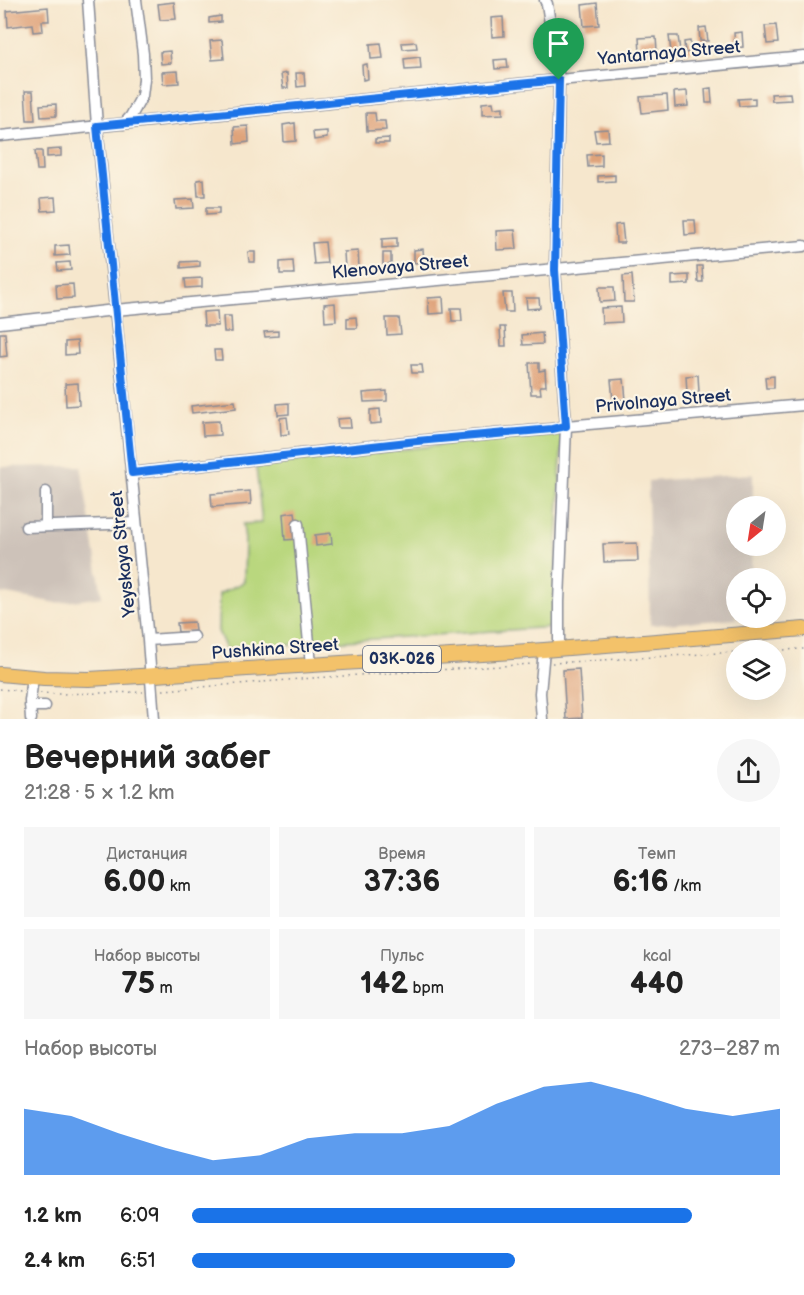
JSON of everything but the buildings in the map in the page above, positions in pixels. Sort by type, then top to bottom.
[{"type":"main road","name":"Pushkina Street","points":[[0,674],[89,679],[311,665],[543,657],[559,649],[804,629]]},
{"type":"street","name":"Yeyskaya Street","points":[[88,0],[97,126],[154,719]]},
{"type":"street","points":[[124,124],[142,96],[143,54],[136,0]]},
{"type":"street","points":[[545,0],[559,80],[555,270],[566,426],[559,649]]},
{"type":"street","name":"Yantarnaya Street","points":[[0,136],[804,57]]},
{"type":"street","name":"Klenovaya Street","points":[[0,323],[115,310],[804,246]]},
{"type":"street","name":"Privolnaya Street","points":[[132,473],[417,441],[804,405]]},
{"type":"street","points":[[46,492],[46,526]]},
{"type":"street","points":[[26,527],[136,523]]},
{"type":"street","points":[[298,524],[311,665]]},
{"type":"street","points":[[148,640],[194,637]]},
{"type":"street","points":[[542,719],[540,693],[543,657]]},
{"type":"street","points":[[31,719],[33,677]]},
{"type":"street","points":[[30,706],[45,706]]},
{"type":"path","points":[[786,650],[804,649]]},
{"type":"path","points":[[0,689],[60,694],[152,691],[543,657],[726,652]]},
{"type":"shaded area","points":[[81,466],[102,597],[57,603],[0,593],[0,467]]},
{"type":"shaded area","points":[[753,474],[753,496],[726,496],[726,556],[752,556],[751,568],[726,568],[726,620],[650,625],[648,481]]},
{"type":"green space","points":[[559,432],[562,435],[553,627],[226,649],[218,631],[219,594],[244,582],[243,524],[262,523],[256,466]]},
{"type":"route","points":[[559,80],[555,270],[566,426],[132,473],[97,126],[559,80]]}]
